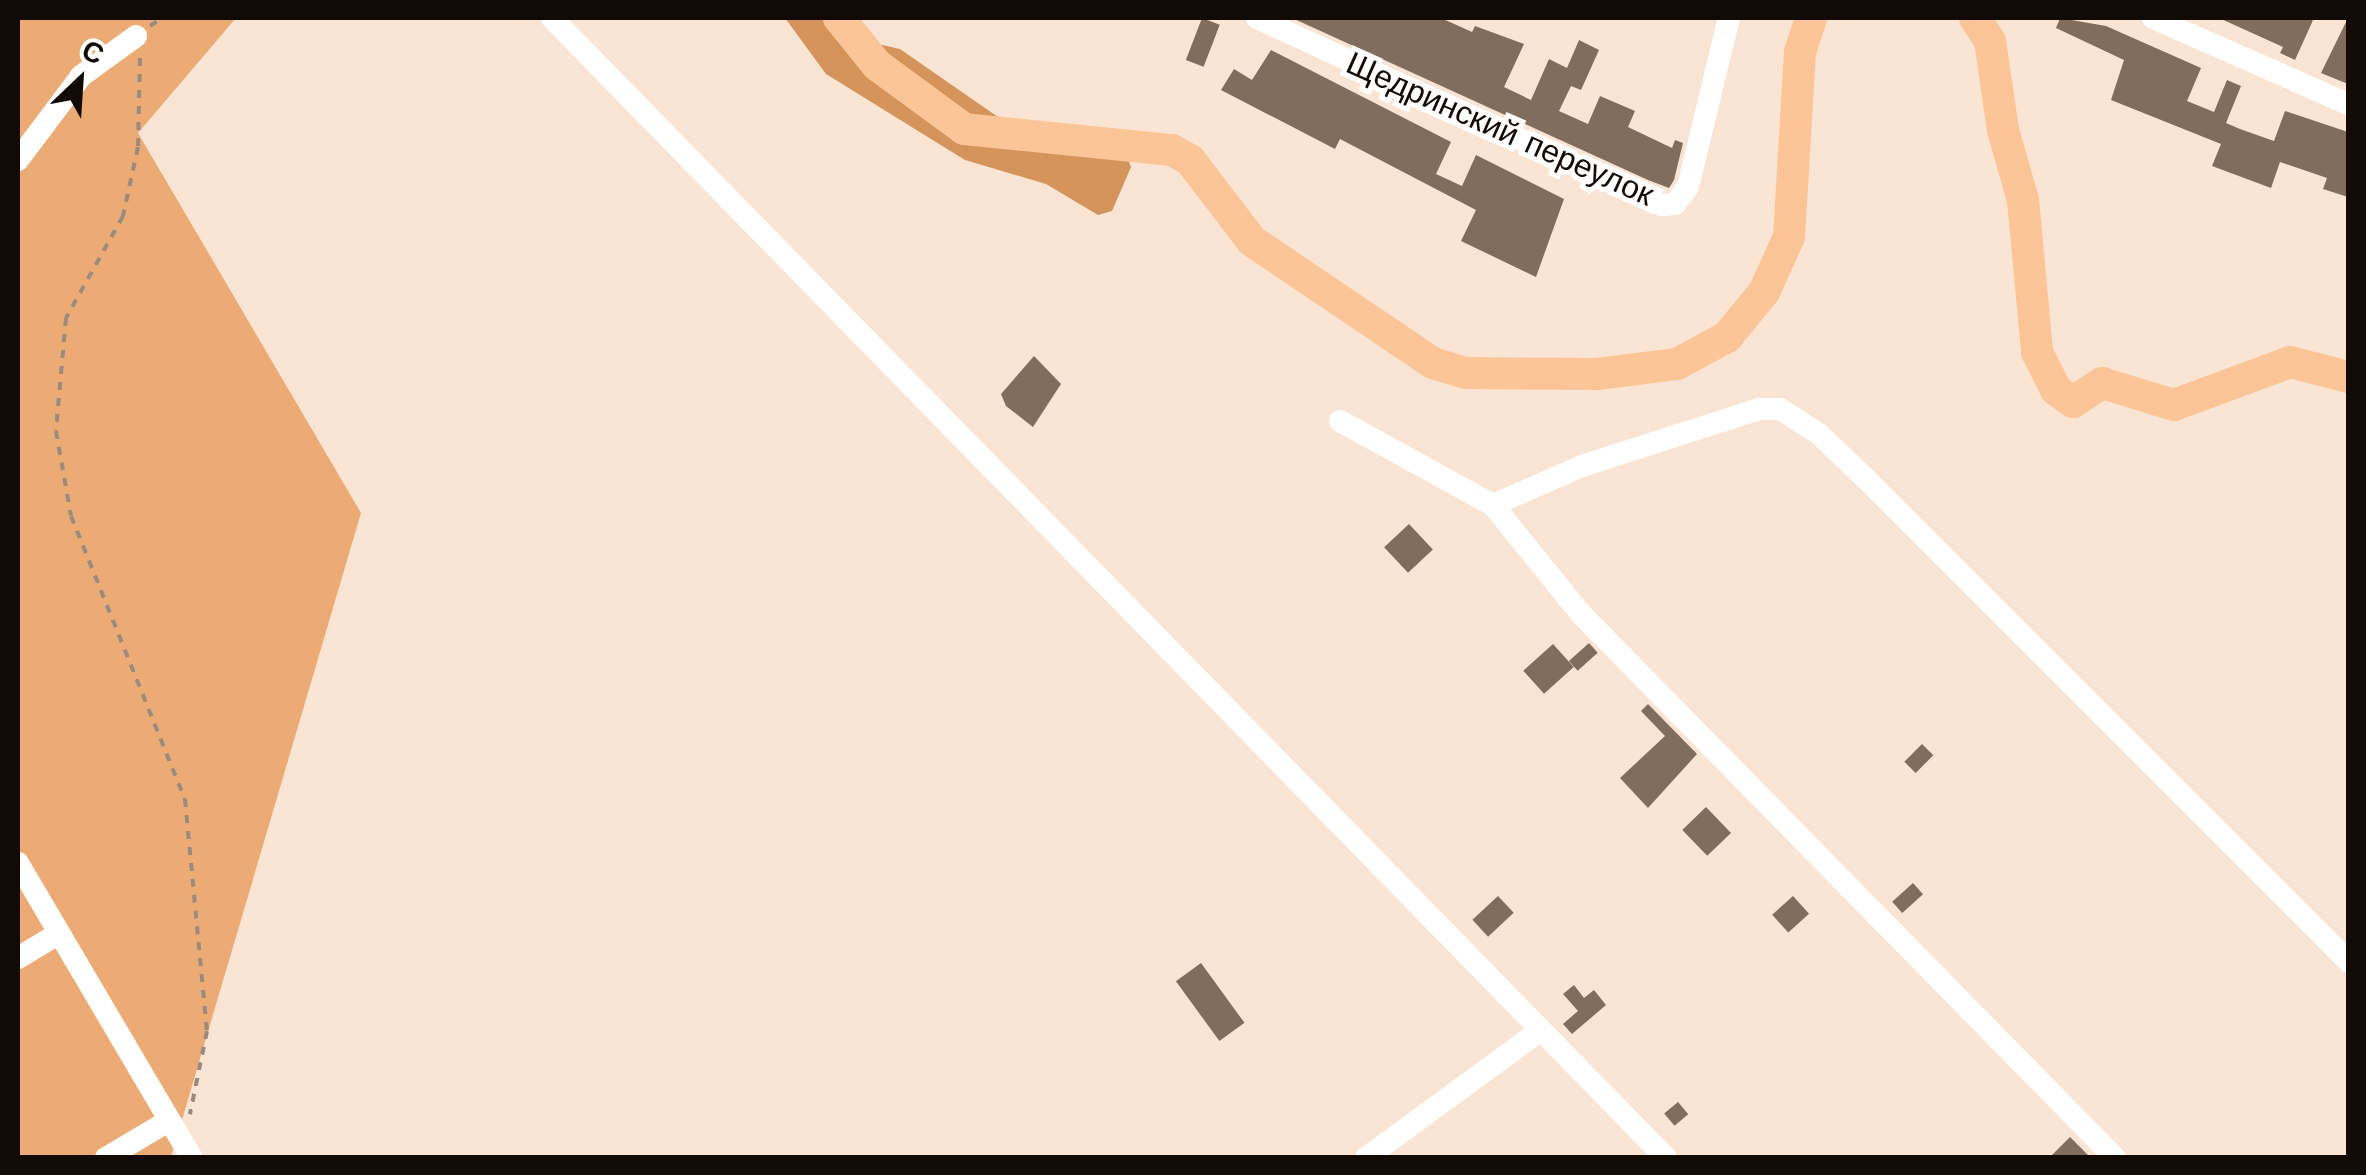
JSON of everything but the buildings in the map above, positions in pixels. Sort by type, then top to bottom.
[{"type":"street","points":[[552,18],[1666,1158]]},
{"type":"street","name":"Щедринский переулок","points":[[1257,18],[1662,205],[1675,204],[1688,188],[1729,18]]},
{"type":"street","points":[[2153,18],[2348,104]]},
{"type":"street","points":[[18,160],[81,76],[136,36]]},
{"type":"street","points":[[1493,506],[1582,466],[1760,409],[1780,410],[1842,456],[2348,961]]},
{"type":"street","points":[[1340,421],[1493,506],[1580,614],[2115,1158]]},
{"type":"street","points":[[18,864],[188,1150]]},
{"type":"street","points":[[18,958],[58,934]]},
{"type":"street","points":[[1366,1158],[1541,1030]]},
{"type":"street","points":[[106,1158],[170,1120]]},
{"type":"path","points":[[162,18],[136,36],[144,79],[138,148],[124,216],[66,318],[56,431],[71,516],[186,799],[207,1032],[188,1150]]},
{"type":"shaded area","points":[[18,18],[236,18],[138,133],[361,513],[171,1157],[18,1157]]},
{"type":"shaded area","points":[[785,18],[858,18],[873,43],[900,49],[998,117],[1118,132],[1131,167],[1112,211],[1098,215],[1046,184],[965,160],[826,74]]},
{"type":"waterway","points":[[839,18],[877,65],[964,129],[1172,150],[1190,160],[1252,241],[1433,363],[1466,373],[1597,374],[1677,364],[1727,337],[1764,292],[1789,237],[1800,52],[1811,18]]},
{"type":"waterway","points":[[1975,18],[1990,41],[2003,130],[2023,200],[2037,352],[2056,390],[2073,402],[2102,383],[2174,405],[2290,362],[2348,377]]}]
